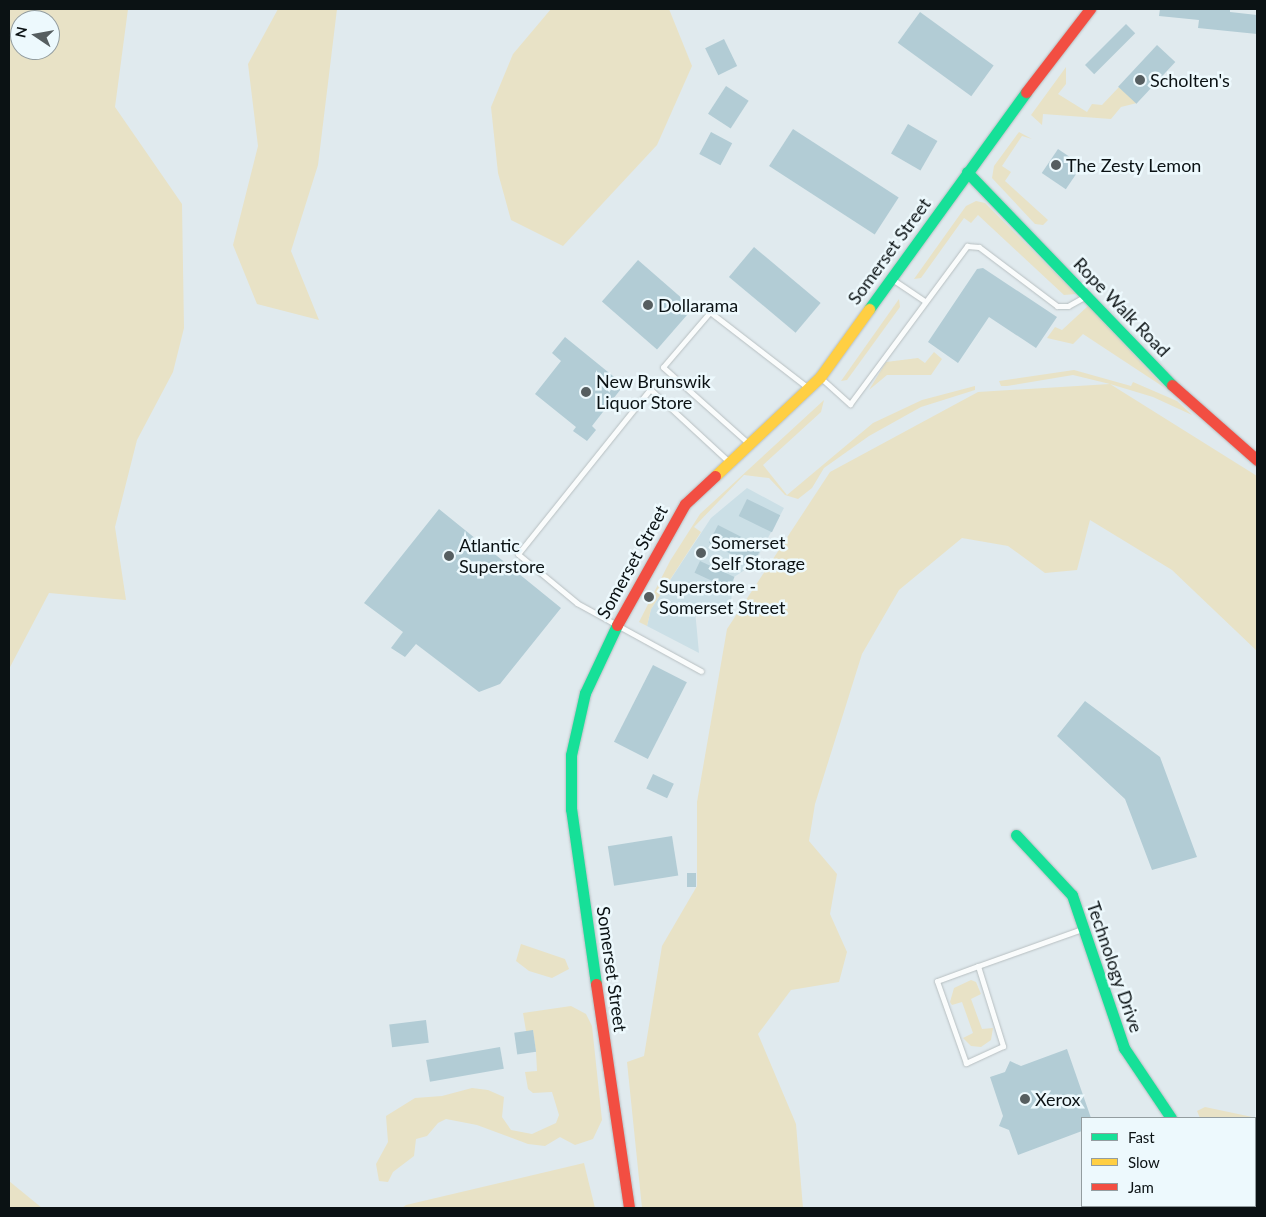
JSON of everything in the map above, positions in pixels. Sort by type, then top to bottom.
[{"type":"main road","name":"Somerset Street","points":[[629,1208],[570,784],[576,720],[617,625],[670,524],[700,487],[820,377],[967,172],[1090,9]]},
{"type":"main road","name":"Rope Walk Road","points":[[967,172],[1188,401],[1257,460]]},
{"type":"main road","name":"Technology Drive","points":[[1016,835],[1064,884],[1085,928],[1124,1048],[1170,1117]]},
{"type":"lane","points":[[820,377],[850,404],[960,252],[971,245],[983,250],[1057,306],[1068,306],[1086,296]]},
{"type":"lane","points":[[892,278],[924,301]]},
{"type":"lane","points":[[749,444],[663,367],[710,312],[809,389]]},
{"type":"lane","points":[[701,671],[577,603],[518,554],[650,389],[729,461]]},
{"type":"lane","points":[[978,966],[1003,1037],[1003,1046],[998,1052],[966,1063],[937,981],[978,966],[1085,928]]},
{"type":"shaded area","points":[[9,9],[128,9],[115,107],[182,204],[184,328],[173,372],[137,440],[115,527],[126,600],[49,593],[9,669]]},
{"type":"shaded area","points":[[278,9],[337,9],[318,165],[291,251],[319,320],[257,304],[233,245],[258,146],[248,64]]},
{"type":"shaded area","points":[[551,9],[669,9],[692,66],[657,145],[563,246],[511,220],[498,173],[491,107],[513,54]]},
{"type":"shaded area","points":[[1066,67],[1066,84],[1058,94],[1087,112],[1092,104],[1102,105],[1119,87],[1137,103],[1121,107],[1111,119],[1043,114],[1042,125],[1031,115]]},
{"type":"shaded area","points":[[1019,132],[1032,139],[1022,136],[1002,166],[1011,172],[1005,181],[1048,220],[1043,225],[1035,224],[992,178],[994,166]]},
{"type":"shaded area","points":[[976,201],[985,203],[1076,294],[1064,295],[978,215],[971,223],[964,218],[921,278],[914,279],[966,206]]},
{"type":"shaded area","points":[[899,299],[900,307],[847,380],[841,381]]},
{"type":"shaded area","points":[[1088,306],[1165,388],[1083,334],[1073,344],[1047,338],[1055,327],[1062,330]]},
{"type":"shaded area","points":[[934,352],[942,359],[931,375],[887,375],[869,390],[886,362],[918,358],[925,363]]},
{"type":"shaded area","points":[[1074,370],[1131,386],[1133,382],[1177,401],[1192,415],[1153,397],[1073,375],[1007,386],[1001,386],[999,381]]},
{"type":"shaded area","points":[[1110,384],[1257,476],[1257,651],[1172,570],[1090,520],[1077,570],[1045,573],[1008,546],[962,538],[899,590],[862,654],[815,804],[809,841],[837,874],[830,914],[847,952],[839,982],[791,990],[758,1034],[796,1124],[803,1208],[642,1208],[627,1062],[644,1056],[662,946],[697,886],[697,802],[727,629],[830,472],[978,392]]},
{"type":"shaded area","points":[[975,386],[975,390],[921,407],[869,436],[824,468],[812,488],[798,499],[785,495],[769,478],[744,475],[694,527],[701,532],[651,609],[647,626],[639,622],[670,561],[700,514],[824,400],[821,412],[763,465],[787,495],[873,423],[922,400]]},
{"type":"shaded area","points":[[747,488],[784,508],[754,564],[734,577],[730,609],[695,610],[699,653],[647,626],[651,609],[711,518]]},
{"type":"shaded area","points":[[521,944],[565,959],[569,969],[552,978],[529,971],[516,961]]},
{"type":"shaded area","points":[[971,980],[976,982],[981,994],[971,999],[982,1029],[993,1028],[991,1040],[981,1047],[971,1046],[963,1038],[973,1033],[962,1002],[952,1005],[950,1002],[954,988]]},
{"type":"shaded area","points":[[571,1006],[586,1014],[592,1026],[602,1120],[593,1139],[575,1145],[560,1137],[545,1146],[528,1144],[477,1125],[446,1119],[438,1123],[427,1136],[416,1139],[414,1156],[393,1172],[388,1182],[379,1181],[376,1164],[388,1142],[386,1116],[415,1098],[442,1096],[472,1088],[488,1090],[504,1097],[502,1117],[511,1130],[532,1134],[556,1123],[559,1115],[552,1092],[533,1093],[528,1089],[525,1072],[537,1071],[536,1052],[533,1031],[526,1031],[523,1013]]},
{"type":"shaded area","points":[[1205,1107],[1252,1117],[1200,1117],[1197,1111]]},
{"type":"shaded area","points":[[1256,1118],[1257,1118],[1257,1202],[1256,1160]]},
{"type":"shaded area","points":[[584,1163],[595,1208],[402,1208],[406,1205]]},
{"type":"shaded area","points":[[9,1181],[42,1208],[9,1208]]},
{"type":"building","points":[[1160,9],[1230,9],[1230,12],[1257,15],[1257,34],[1198,28],[1199,20],[1159,16]]},
{"type":"building","points":[[920,12],[994,65],[971,96],[898,43]]},
{"type":"building","points":[[1126,24],[1135,33],[1094,74],[1085,65]]},
{"type":"building","points":[[724,39],[737,66],[718,75],[705,48]]},
{"type":"building","points":[[1157,45],[1175,62],[1136,104],[1118,87]]},
{"type":"building","points":[[726,86],[749,101],[731,128],[708,114]]},
{"type":"building","points":[[908,124],[937,141],[920,170],[891,153]]},
{"type":"building","points":[[793,129],[899,198],[875,235],[769,166]]},
{"type":"building","points":[[711,132],[732,143],[720,165],[699,154]]},
{"type":"building","points":[[1058,149],[1082,165],[1066,189],[1042,173]]},
{"type":"building","points":[[754,247],[821,303],[796,333],[729,277]]},
{"type":"building","name":"Dollarama","points":[[638,260],[693,308],[657,349],[602,302]]},
{"type":"building","points":[[983,268],[1057,317],[1036,348],[989,317],[958,363],[928,342],[977,269]]},
{"type":"building","points":[[565,337],[624,385],[592,426],[596,430],[587,441],[573,431],[576,427],[535,394],[561,361],[552,353]]},
{"type":"building","points":[[747,499],[780,515],[772,532],[739,516]]},
{"type":"building","name":"Atlantic Superstore","points":[[439,509],[561,608],[500,684],[479,692],[416,644],[405,657],[391,648],[403,632],[364,603]]},
{"type":"building","points":[[718,525],[762,547],[753,565],[709,543]]},
{"type":"building","points":[[700,561],[734,577],[729,589],[695,573]]},
{"type":"building","points":[[653,665],[687,682],[648,759],[614,742]]},
{"type":"building","points":[[1085,701],[1160,757],[1197,857],[1152,870],[1125,799],[1057,736]]},
{"type":"building","points":[[653,774],[674,784],[667,798],[646,789]]},
{"type":"building","points":[[672,836],[678,876],[614,886],[608,846]]},
{"type":"building","points":[[687,873],[696,873],[696,887],[687,887]]},
{"type":"building","points":[[426,1020],[429,1043],[392,1047],[389,1025]]},
{"type":"building","points":[[533,1030],[536,1052],[517,1054],[514,1033]]},
{"type":"building","points":[[500,1047],[504,1069],[430,1082],[426,1060]]},
{"type":"building","points":[[1067,1049],[1091,1117],[1081,1117],[1081,1131],[1018,1155],[1009,1130],[999,1126],[1003,1116],[990,1077],[1005,1072],[1010,1061],[1021,1066]]},
{"type":"traffic: fast","points":[[869,309],[1026,92]]},
{"type":"traffic: fast","points":[[967,172],[1172,385]]},
{"type":"traffic: fast","points":[[596,984],[571,809],[571,755],[585,693],[617,625]]},
{"type":"traffic: fast","points":[[1016,835],[1072,895],[1124,1048],[1170,1117]]},
{"type":"traffic: slow","points":[[715,476],[820,377],[869,309]]},
{"type":"traffic: jam","points":[[1026,92],[1090,9]]},
{"type":"traffic: jam","points":[[1172,385],[1257,460]]},
{"type":"traffic: jam","points":[[617,625],[685,504],[715,476]]},
{"type":"traffic: jam","points":[[596,984],[629,1208]]},
{"type":"place","name":"Scholten's","points":[[1140,80]]},
{"type":"place","name":"The Zesty Lemon","points":[[1056,165]]},
{"type":"place","name":"Dollarama","points":[[648,305]]},
{"type":"place","name":"New Brunswik Liquor Store","points":[[586,392]]},
{"type":"place","name":"Somerset Self Storage","points":[[701,553]]},
{"type":"place","name":"Atlantic Superstore","points":[[449,556]]},
{"type":"place","name":"Superstore - Somerset Street","points":[[649,597]]},
{"type":"place","name":"Xerox","points":[[1025,1099]]}]
